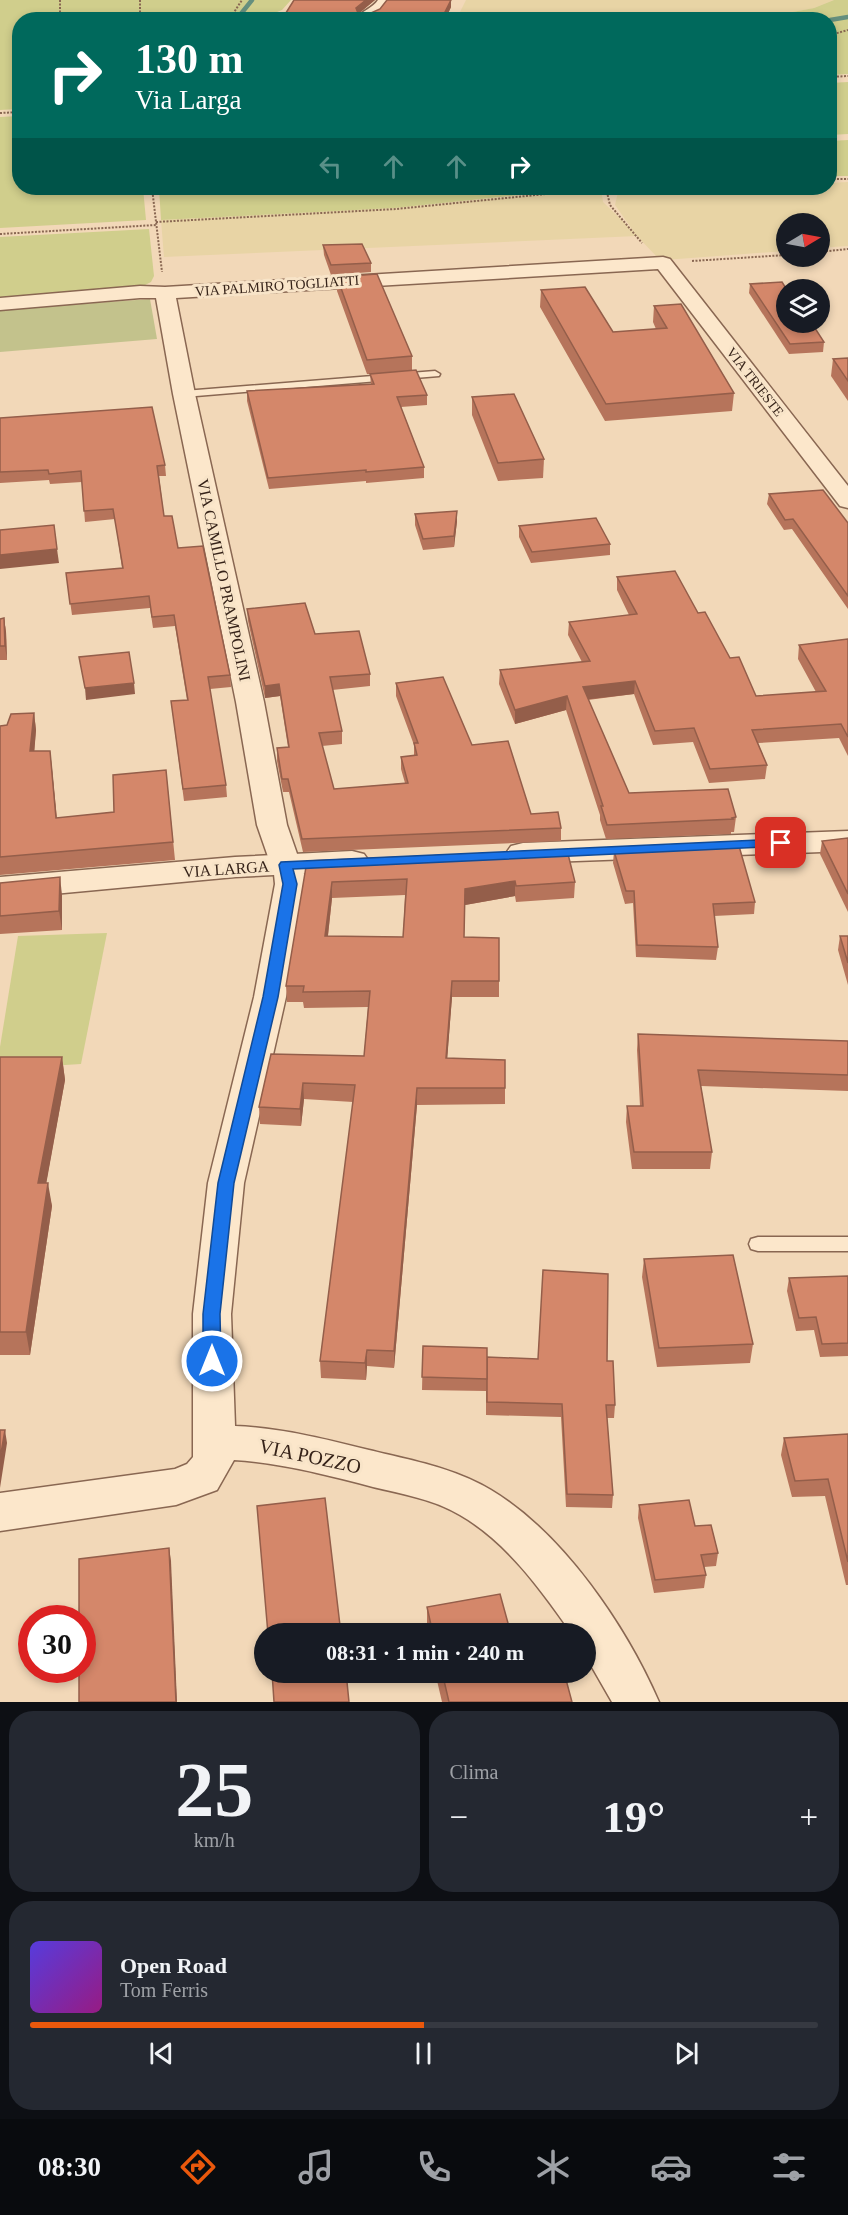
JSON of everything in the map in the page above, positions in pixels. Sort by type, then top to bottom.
[{"type":"street","points":[[373,12],[380,8],[385,0]]},
{"type":"street","name":"VIA PALMIRO TOGLIATTI","points":[[0,304],[140,292],[165,293],[663,263]]},
{"type":"street","name":"VIA TRIESTE","points":[[663,263],[848,501]]},
{"type":"street","name":"VIA CAMILLO PRAMPOLINI","points":[[165,293],[184,394],[250,702],[271,821],[285,865]]},
{"type":"street","points":[[494,855],[848,841]]},
{"type":"street","name":"VIA LARGA","points":[[0,888],[387,859]]},
{"type":"street","points":[[0,1512],[176,1487],[202,1477],[213,1462],[216,1443],[212,1384],[212,1314],[226,1183],[270,997],[290,884],[285,865]]},
{"type":"street","name":"VIA POZZO","points":[[216,1443],[239,1442],[289,1448],[429,1484],[475,1502],[519,1535],[559,1583],[617,1664],[636,1702]]},
{"type":"lane","points":[[184,394],[435,374]]},
{"type":"lane","points":[[758,1244],[848,1244]]},
{"type":"path","points":[[153,195],[165,293]]},
{"type":"path","points":[[0,234],[396,209],[536,195]]},
{"type":"path","points":[[608,195],[610,205],[653,257],[663,263],[776,256]]},
{"type":"path","points":[[830,251],[848,249]]},
{"type":"shaded area","points":[[0,0],[291,0],[277,12],[12,12],[12,109],[0,110]]},
{"type":"shaded area","points":[[466,0],[834,0],[814,8],[793,12],[460,12]]},
{"type":"shaded area","points":[[834,0],[848,0],[848,74],[837,75],[837,12],[793,12],[814,8]]},
{"type":"shaded area","points":[[848,82],[848,134],[837,135],[837,83]]},
{"type":"shaded area","points":[[12,116],[12,195],[144,195],[146,220],[0,228],[0,117]]},
{"type":"shaded area","points":[[848,140],[848,176],[837,176],[837,141]]},
{"type":"shaded area","points":[[848,182],[848,246],[830,247],[830,213],[776,213],[776,252],[664,260],[657,257],[637,236],[164,257],[161,220],[395,208],[529,195],[602,195],[603,202],[634,232],[615,205],[617,195],[837,195],[837,183]]},
{"type":"shaded area","points":[[159,195],[519,195],[395,208],[161,220]]},
{"type":"shaded area","points":[[149,229],[154,276],[151,282],[141,287],[0,299],[0,237]]},
{"type":"shaded area","points":[[150,299],[157,339],[0,352],[0,310]]},
{"type":"shaded area","points":[[107,933],[81,1064],[0,1069],[0,1047],[18,936]]},
{"type":"building","points":[[294,0],[366,0],[356,8],[358,12],[286,12]]},
{"type":"building","points":[[387,0],[451,0],[445,12],[373,12],[380,9]]},
{"type":"building","points":[[362,244],[371,263],[331,265],[323,245]]},
{"type":"building","points":[[377,274],[412,356],[367,360],[337,277]]},
{"type":"building","points":[[776,282],[776,323],[750,284]]},
{"type":"building","points":[[585,287],[613,332],[667,328],[654,306],[681,304],[734,393],[606,404],[541,290]]},
{"type":"building","points":[[783,333],[818,333],[824,342],[790,344]]},
{"type":"building","points":[[848,358],[848,381],[833,359]]},
{"type":"building","points":[[416,370],[427,395],[397,397],[424,467],[268,478],[247,391],[374,384],[370,374]]},
{"type":"building","points":[[514,394],[544,459],[498,463],[472,397]]},
{"type":"building","points":[[152,407],[165,465],[157,466],[164,516],[172,516],[178,548],[203,546],[230,675],[208,677],[226,785],[183,789],[171,701],[188,700],[174,615],[152,617],[149,596],[70,604],[66,573],[123,568],[113,509],[84,511],[81,471],[49,474],[48,470],[0,472],[0,418]]},
{"type":"building","points":[[823,490],[848,523],[848,596],[793,519],[785,520],[769,494]]},
{"type":"building","points":[[457,511],[454,536],[423,539],[415,514]]},
{"type":"building","points":[[596,518],[610,544],[532,552],[519,526]]},
{"type":"building","points":[[54,525],[57,549],[0,555],[0,530]]},
{"type":"building","points":[[675,571],[698,613],[705,612],[730,658],[739,657],[756,696],[826,691],[799,645],[848,639],[848,737],[841,724],[752,730],[767,765],[710,769],[694,728],[655,731],[635,681],[583,687],[629,793],[728,789],[736,817],[733,819],[607,825],[601,806],[603,806],[567,696],[515,710],[500,670],[590,661],[569,622],[637,614],[617,577]]},
{"type":"building","points":[[305,603],[315,634],[359,631],[370,674],[330,677],[342,731],[319,733],[334,789],[408,783],[401,757],[417,755],[414,743],[418,743],[396,683],[443,677],[472,745],[508,741],[531,814],[558,812],[561,828],[302,839],[288,779],[282,779],[277,748],[289,747],[279,684],[265,686],[247,609]]},
{"type":"building","points":[[4,618],[5,646],[0,646],[0,619]]},
{"type":"building","points":[[129,652],[134,683],[85,688],[79,657]]},
{"type":"building","points":[[34,713],[30,751],[50,751],[56,818],[114,812],[113,775],[166,770],[173,842],[0,857],[0,726],[7,725],[11,714]]},
{"type":"building","points":[[848,838],[848,894],[822,841]]},
{"type":"building","points":[[739,846],[755,902],[713,904],[718,947],[637,945],[634,891],[626,891],[614,851]]},
{"type":"building","points":[[567,850],[575,882],[516,886],[515,881],[465,889],[464,937],[499,938],[499,981],[452,981],[446,1058],[505,1060],[505,1088],[417,1088],[394,1351],[367,1350],[365,1363],[320,1361],[355,1085],[303,1083],[300,1109],[259,1107],[271,1054],[364,1056],[370,991],[303,992],[304,986],[286,986],[307,861]],"holes":[[[407,879],[403,937],[325,936],[332,882]]]},
{"type":"building","points":[[60,877],[59,911],[0,916],[0,883]]},
{"type":"building","points":[[840,936],[848,936],[848,963]]},
{"type":"building","points":[[638,1034],[848,1041],[848,1075],[698,1070],[712,1152],[634,1152],[627,1106],[643,1106]]},
{"type":"building","points":[[0,1057],[62,1057],[38,1183],[48,1183],[26,1332],[0,1332]]},
{"type":"building","points":[[733,1255],[753,1344],[659,1348],[644,1259]]},
{"type":"building","points":[[543,1270],[608,1274],[607,1361],[613,1361],[615,1405],[606,1405],[613,1495],[567,1494],[562,1404],[487,1402],[487,1357],[538,1359]]},
{"type":"building","points":[[848,1276],[848,1343],[822,1344],[816,1317],[799,1318],[789,1278]]},
{"type":"building","points":[[423,1346],[487,1348],[487,1379],[422,1377]]},
{"type":"building","points":[[0,1430],[5,1430],[0,1459]]},
{"type":"building","points":[[848,1434],[848,1562],[828,1479],[795,1481],[784,1438]]},
{"type":"building","points":[[325,1498],[340,1623],[267,1623],[257,1506]]},
{"type":"building","points":[[689,1500],[695,1526],[711,1525],[718,1553],[701,1555],[706,1575],[655,1580],[639,1505]]},
{"type":"building","points":[[169,1548],[176,1702],[79,1702],[79,1683],[96,1683],[96,1605],[79,1605],[79,1559]]},
{"type":"building","points":[[500,1594],[508,1623],[431,1623],[427,1607]]},
{"type":"building","points":[[273,1683],[347,1683],[349,1702],[274,1702]]},
{"type":"building","points":[[445,1683],[567,1683],[572,1702],[449,1702]]},
{"type":"waterway","points":[[242,12],[252,0]]},
{"type":"waterway","points":[[837,19],[848,17]]},
{"type":"route","points":[[212,1361],[212,1314],[226,1183],[270,997],[290,884],[285,865],[781,843]]}]
